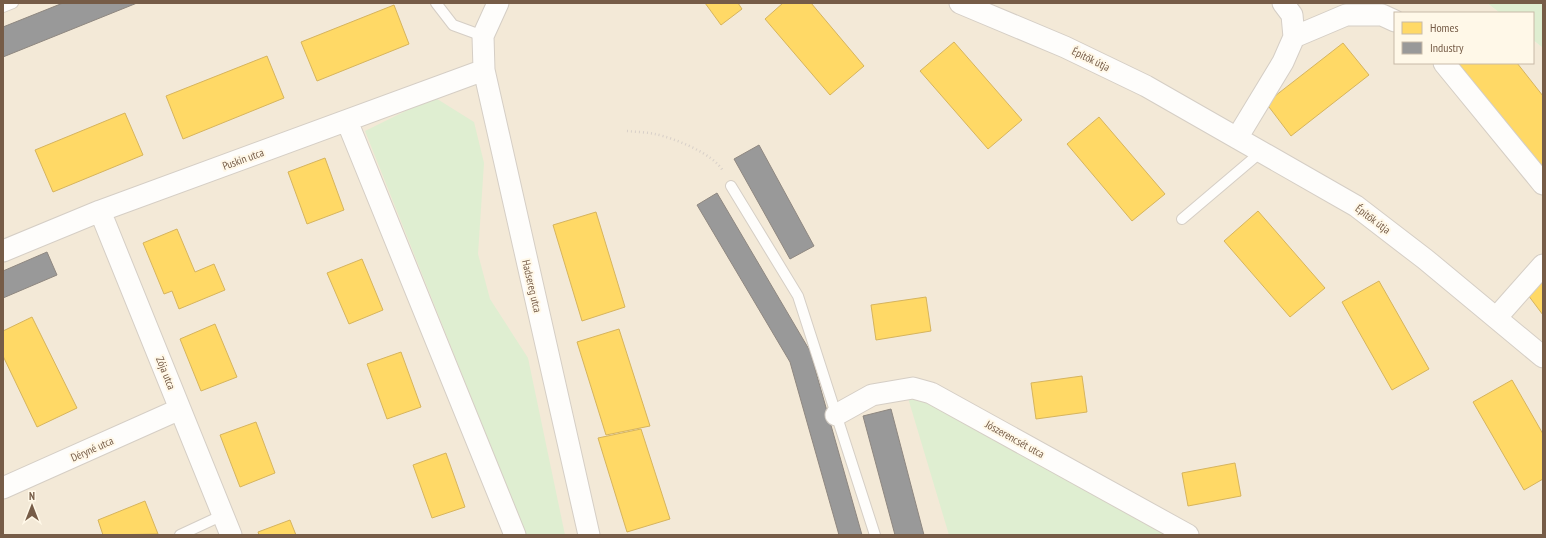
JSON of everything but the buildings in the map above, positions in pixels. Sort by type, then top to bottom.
[{"type":"street","points":[[483,36],[498,3]]},
{"type":"street","name":"Építők útja","points":[[960,3],[1065,47],[1146,86],[1356,206],[1425,259],[1543,357]]},
{"type":"street","points":[[1237,138],[1283,62],[1294,37],[1292,14],[1283,3]]},
{"type":"street","points":[[1294,37],[1346,14],[1382,14],[1394,20]]},
{"type":"street","name":"Hadsereg utca","points":[[483,36],[484,70],[589,535]]},
{"type":"street","points":[[1445,64],[1543,184]]},
{"type":"street","name":"Puskin utca","points":[[3,251],[100,211],[484,70]]},
{"type":"street","points":[[346,121],[515,535]]},
{"type":"street","name":"Zója utca","points":[[100,211],[231,535]]},
{"type":"street","points":[[1496,318],[1543,265]]},
{"type":"street","name":"Jószerencsét utca","points":[[836,415],[872,395],[913,388],[931,393],[1185,534]]},
{"type":"street","name":"Déryné utca","points":[[3,488],[180,409]]},
{"type":"lane","points":[[3,7],[13,3]]},
{"type":"lane","points":[[436,3],[453,25],[483,36]]},
{"type":"lane","points":[[1182,219],[1261,152]]},
{"type":"lane","points":[[731,186],[798,296],[875,535]]},
{"type":"lane","points":[[180,535],[223,515]]},
{"type":"path","points":[[627,131],[656,134],[702,153],[719,164],[731,186]]},
{"type":"shaded area","points":[[3,3],[1487,3],[1499,12],[1394,12],[1394,64],[1534,64],[1534,41],[1543,48],[1543,535],[3,535]]},
{"type":"green space","points":[[1487,3],[1543,3],[1543,48],[1534,41],[1534,12],[1499,12]]},
{"type":"green space","points":[[434,97],[474,122],[484,163],[478,254],[490,299],[528,358],[565,535],[526,535],[365,131]]},
{"type":"green space","points":[[915,395],[1166,535],[949,535],[908,398]]}]
